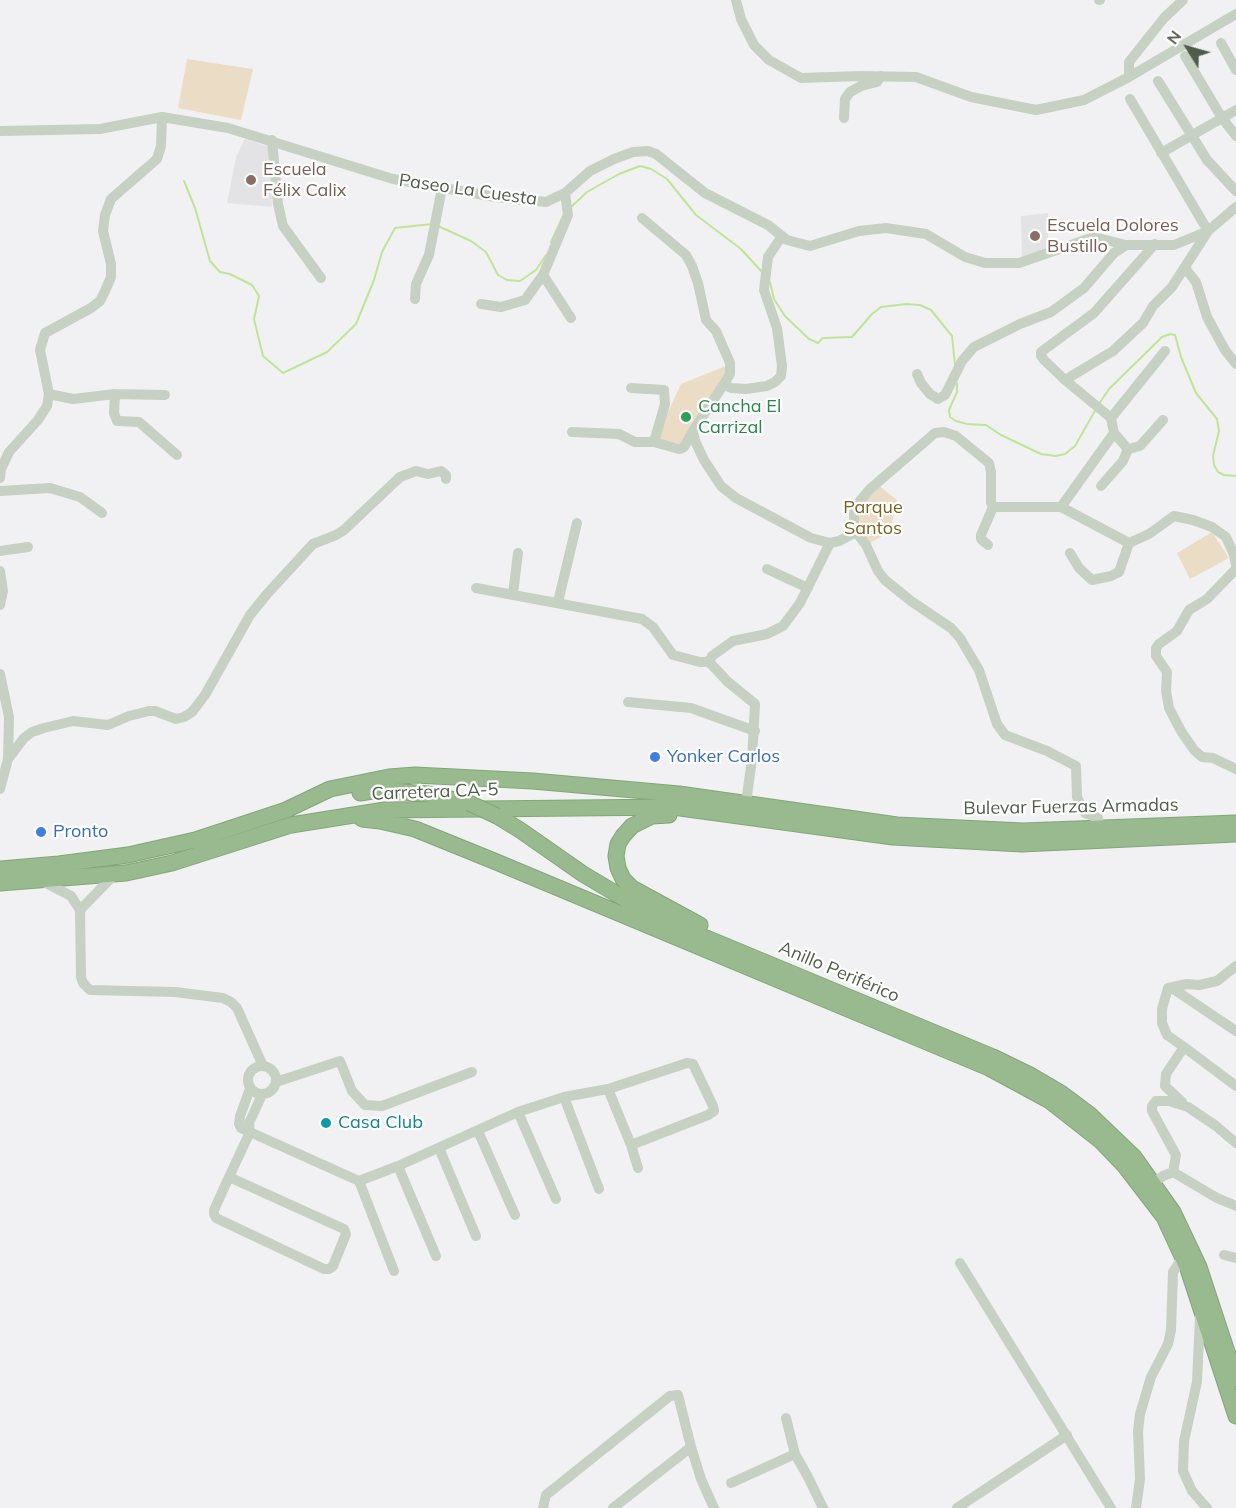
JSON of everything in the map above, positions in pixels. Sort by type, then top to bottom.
[{"type":"highway","name":"Carretera CA-5","points":[[0,869],[128,855],[195,840],[286,810],[330,789],[389,777],[416,775],[533,781],[679,794],[746,803],[803,818]]},
{"type":"highway","name":"Anillo Periférico","points":[[286,810],[315,801],[379,790],[428,794],[469,803],[520,830],[583,874],[635,905],[680,927],[993,1057],[1032,1076],[1089,1114],[1114,1136],[1154,1183],[1173,1212],[1199,1267],[1236,1380]]},
{"type":"highway","name":"Carretera CA-5","points":[[0,883],[114,874],[172,863],[291,825],[385,810],[673,807],[803,818]]},
{"type":"highway","points":[[803,818],[652,816],[632,826],[623,836],[616,856],[618,868],[623,879],[632,888],[670,911],[813,976],[878,1009]]},
{"type":"highway","name":"Anillo Periférico","points":[[344,817],[380,821],[425,833],[628,916],[989,1068],[1022,1085],[1077,1120],[1101,1140],[1124,1165],[1164,1217],[1185,1260],[1201,1304],[1236,1416]]},
{"type":"highway","name":"Bulevar Fuerzas Armadas","points":[[803,818],[1023,831],[1236,823]]},
{"type":"highway","name":"Bulevar Fuerzas Armadas","points":[[803,818],[893,837],[1022,844],[1236,834]]},
{"type":"street","points":[[736,0],[741,19],[754,45],[769,60],[801,78],[916,77],[971,97],[1036,110],[1084,100],[1129,77],[1236,14]]},
{"type":"street","points":[[1129,77],[1129,62],[1164,18],[1183,0]]},
{"type":"street","points":[[1221,43],[1236,70]]},
{"type":"street","points":[[1185,56],[1222,118],[1236,136]]},
{"type":"street","points":[[844,117],[844,99],[850,92],[861,86],[877,82],[881,76]]},
{"type":"street","points":[[1158,81],[1207,160],[1236,191]]},
{"type":"street","points":[[1065,380],[1113,351],[1143,323],[1153,306],[1172,287],[1208,231],[1130,99]]},
{"type":"street","points":[[1161,153],[1236,110]]},
{"type":"street","points":[[0,478],[9,452],[38,420],[47,406],[50,394],[40,350],[45,333],[100,301],[111,278],[111,264],[103,231],[105,215],[111,199],[157,159],[161,146],[162,117]]},
{"type":"street","name":"Paseo La Cuesta","points":[[0,131],[100,129],[162,117],[228,128],[393,179],[527,201],[546,202],[565,193],[590,171],[633,152],[648,151],[656,154],[705,193],[768,225],[787,240],[810,246],[859,231],[886,228],[926,234],[965,257],[985,263],[1019,263],[1094,237],[1126,245],[1174,244],[1208,231],[1234,214]]},
{"type":"street","points":[[272,140],[278,204],[283,226],[321,278]]},
{"type":"street","points":[[415,299],[416,284],[429,255],[442,188]]},
{"type":"street","points":[[481,304],[501,307],[525,300],[543,275],[568,215],[565,193]]},
{"type":"street","points":[[572,432],[619,434],[635,442],[654,442],[679,449],[684,447],[730,374],[730,363],[716,332],[706,320],[698,283],[686,255],[642,218]]},
{"type":"street","points":[[724,384],[731,388],[746,390],[766,386],[781,376],[782,366],[777,328],[764,290],[768,257],[782,236]]},
{"type":"street","points":[[1128,449],[1114,433],[1111,418],[1065,380],[1044,360],[1041,352],[1094,313],[1155,244]]},
{"type":"street","points":[[917,374],[930,394],[938,399],[945,395],[962,361],[974,347],[1020,324],[1052,312],[1084,288],[1114,253],[1126,245]]},
{"type":"street","points":[[1185,268],[1196,282],[1207,317],[1225,350],[1236,364]]},
{"type":"street","points":[[543,275],[571,318]]},
{"type":"street","points":[[1111,418],[1165,351]]},
{"type":"street","points":[[631,388],[664,390],[665,404],[654,442]]},
{"type":"street","points":[[50,394],[73,399],[115,394],[165,395]]},
{"type":"street","points":[[115,394],[114,412],[117,421],[139,422],[177,455]]},
{"type":"street","points":[[1128,449],[1140,446],[1163,420]]},
{"type":"street","points":[[693,431],[697,448],[725,491],[811,538],[830,543],[856,532]]},
{"type":"street","points":[[988,545],[981,539],[993,507],[991,472],[988,463],[956,436],[944,432],[935,433],[864,494],[854,513],[856,532],[866,545],[878,571],[885,580],[951,628],[960,638],[980,670],[1000,730],[1017,741],[1047,751],[1076,766],[1077,797],[1085,813],[1098,818],[1099,828]]},
{"type":"street","points":[[1061,507],[1114,433]]},
{"type":"street","points":[[1101,486],[1123,461],[1128,449]]},
{"type":"street","points":[[8,759],[24,738],[44,728],[73,721],[108,725],[149,711],[176,719],[192,712],[205,696],[250,615],[313,544],[344,530],[400,477],[416,471],[428,474],[441,471],[446,475],[446,479]]},
{"type":"street","points":[[0,492],[50,488],[80,497],[102,513]]},
{"type":"street","points":[[993,507],[1061,507],[1129,543]]},
{"type":"street","points":[[1070,554],[1079,568],[1092,580],[1112,576],[1119,572],[1129,543],[1149,534],[1174,516],[1212,527],[1226,537],[1234,555],[1236,567],[1207,599],[1190,610],[1177,631],[1159,644],[1156,648],[1156,656],[1167,672],[1166,691],[1170,708],[1181,731],[1194,750],[1202,757],[1213,758],[1236,769]]},
{"type":"street","points":[[558,602],[577,523]]},
{"type":"street","points":[[709,662],[712,656],[733,641],[767,634],[783,626],[800,603],[830,543]]},
{"type":"street","points":[[0,551],[28,547]]},
{"type":"street","points":[[513,594],[518,553]]},
{"type":"street","points":[[767,569],[807,588]]},
{"type":"street","points":[[0,571],[3,591],[0,605]]},
{"type":"street","points":[[476,588],[642,620],[653,627],[673,655],[709,662],[754,704],[755,731],[746,803]]},
{"type":"street","points":[[0,674],[9,717],[8,759],[0,789]]},
{"type":"street","points":[[628,702],[691,708],[755,731]]},
{"type":"street","points":[[80,910],[114,874]]},
{"type":"street","points":[[40,881],[71,896],[80,910],[81,977],[90,990],[175,992],[223,998],[237,1008],[263,1066]]},
{"type":"street","points":[[1168,988],[1217,981],[1236,966]]},
{"type":"street","points":[[1168,988],[1172,988],[1236,1031]]},
{"type":"street","points":[[1168,988],[1162,1009],[1162,1023],[1167,1035],[1236,1086]]},
{"type":"street","points":[[1184,1047],[1166,1074],[1164,1080],[1168,1091],[1236,1143]]},
{"type":"street","points":[[276,1082],[340,1061],[352,1091],[365,1105],[382,1106],[472,1072]]},
{"type":"street","points":[[359,1181],[518,1112],[564,1097],[608,1089],[687,1063],[693,1064],[714,1111],[631,1145]]},
{"type":"street","points":[[258,1066],[263,1066],[273,1071],[276,1082],[271,1092],[262,1095],[255,1093],[248,1084],[249,1073],[258,1066]]},
{"type":"street","points":[[250,1089],[239,1124],[241,1128],[359,1181],[394,1271]]},
{"type":"street","points":[[608,1089],[638,1168]]},
{"type":"street","points":[[229,1178],[344,1229],[346,1234],[333,1266],[324,1269],[216,1218],[214,1210],[250,1132],[249,1123],[262,1095]]},
{"type":"street","points":[[564,1097],[599,1189]]},
{"type":"street","points":[[1173,1172],[1176,1155],[1159,1126],[1152,1106],[1155,1101],[1162,1100],[1188,1107]]},
{"type":"street","points":[[518,1112],[556,1199]]},
{"type":"street","points":[[478,1131],[514,1215]]},
{"type":"street","points":[[439,1148],[476,1236]]},
{"type":"street","points":[[398,1166],[436,1256]]},
{"type":"street","points":[[1154,1183],[1173,1172]]},
{"type":"street","points":[[1173,1172],[1217,1198],[1236,1206]]},
{"type":"street","points":[[1224,1255],[1236,1257]]},
{"type":"street","points":[[1136,1508],[1140,1479],[1138,1431],[1140,1414],[1151,1377],[1168,1344],[1171,1330],[1173,1272],[1179,1263],[1185,1260]]},
{"type":"street","points":[[960,1263],[1111,1508]]},
{"type":"street","points":[[1201,1304],[1197,1382],[1184,1441],[1183,1471],[1192,1491],[1207,1508]]},
{"type":"street","points":[[543,1508],[546,1495],[670,1396],[678,1395],[701,1479],[714,1508]]},
{"type":"street","points":[[786,1418],[795,1454],[823,1508]]},
{"type":"street","points":[[957,1508],[1067,1435]]},
{"type":"street","points":[[613,1508],[691,1447]]},
{"type":"street","points":[[731,1483],[795,1454]]},
{"type":"shaded area","name":"Escuela Félix Calix","points":[[245,139],[270,147],[272,207],[227,203],[236,157]]},
{"type":"shaded area","name":"Escuela Dolores Bustillo","points":[[1048,213],[1048,255],[1022,258],[1021,216]]},
{"type":"green space","points":[[187,59],[253,69],[241,120],[178,108]]},
{"type":"green space","points":[[726,366],[725,374],[686,445],[656,438],[681,384]]},
{"type":"green space","name":"Parque Santos","points":[[877,484],[897,500],[890,532],[866,545],[854,513]]},
{"type":"green space","points":[[1212,532],[1229,558],[1190,579],[1177,553]]},
{"type":"waterway","points":[[570,208],[587,192],[619,174],[640,166],[651,169],[667,179],[696,215],[741,249],[762,272]]},
{"type":"waterway","points":[[184,181],[195,208],[210,261],[220,272],[230,274],[252,285],[259,296],[254,319],[263,356],[283,373],[327,352],[356,324],[374,280],[382,252],[395,228],[432,224]]},
{"type":"waterway","points":[[551,242],[564,214]]},
{"type":"waterway","points":[[438,226],[471,241],[486,252],[498,275],[507,280],[520,281],[536,270],[546,255]]},
{"type":"waterway","points":[[770,282],[774,299],[785,316],[809,339],[818,343],[823,338],[852,337],[881,307],[920,305],[931,310],[952,336],[955,365]]},
{"type":"waterway","points":[[1099,404],[1109,389],[1162,337],[1175,335],[1181,357],[1196,393],[1217,419],[1219,431],[1213,456],[1214,465],[1218,472],[1236,476]]},
{"type":"waterway","points":[[957,383],[957,392],[949,410],[950,417],[967,424],[986,425],[1001,435],[1041,454],[1056,456],[1065,454],[1075,446],[1096,409]]},
{"type":"place","name":"Escuela Félix Calix","points":[[251,180]]},
{"type":"place","name":"Escuela Dolores Bustillo","points":[[1035,236]]},
{"type":"place","name":"Cancha El Carrizal","points":[[686,417]]},
{"type":"place","name":"Yonker Carlos","points":[[655,757]]},
{"type":"place","name":"Pronto","points":[[41,832]]},
{"type":"place","name":"Casa Club","points":[[326,1123]]}]
